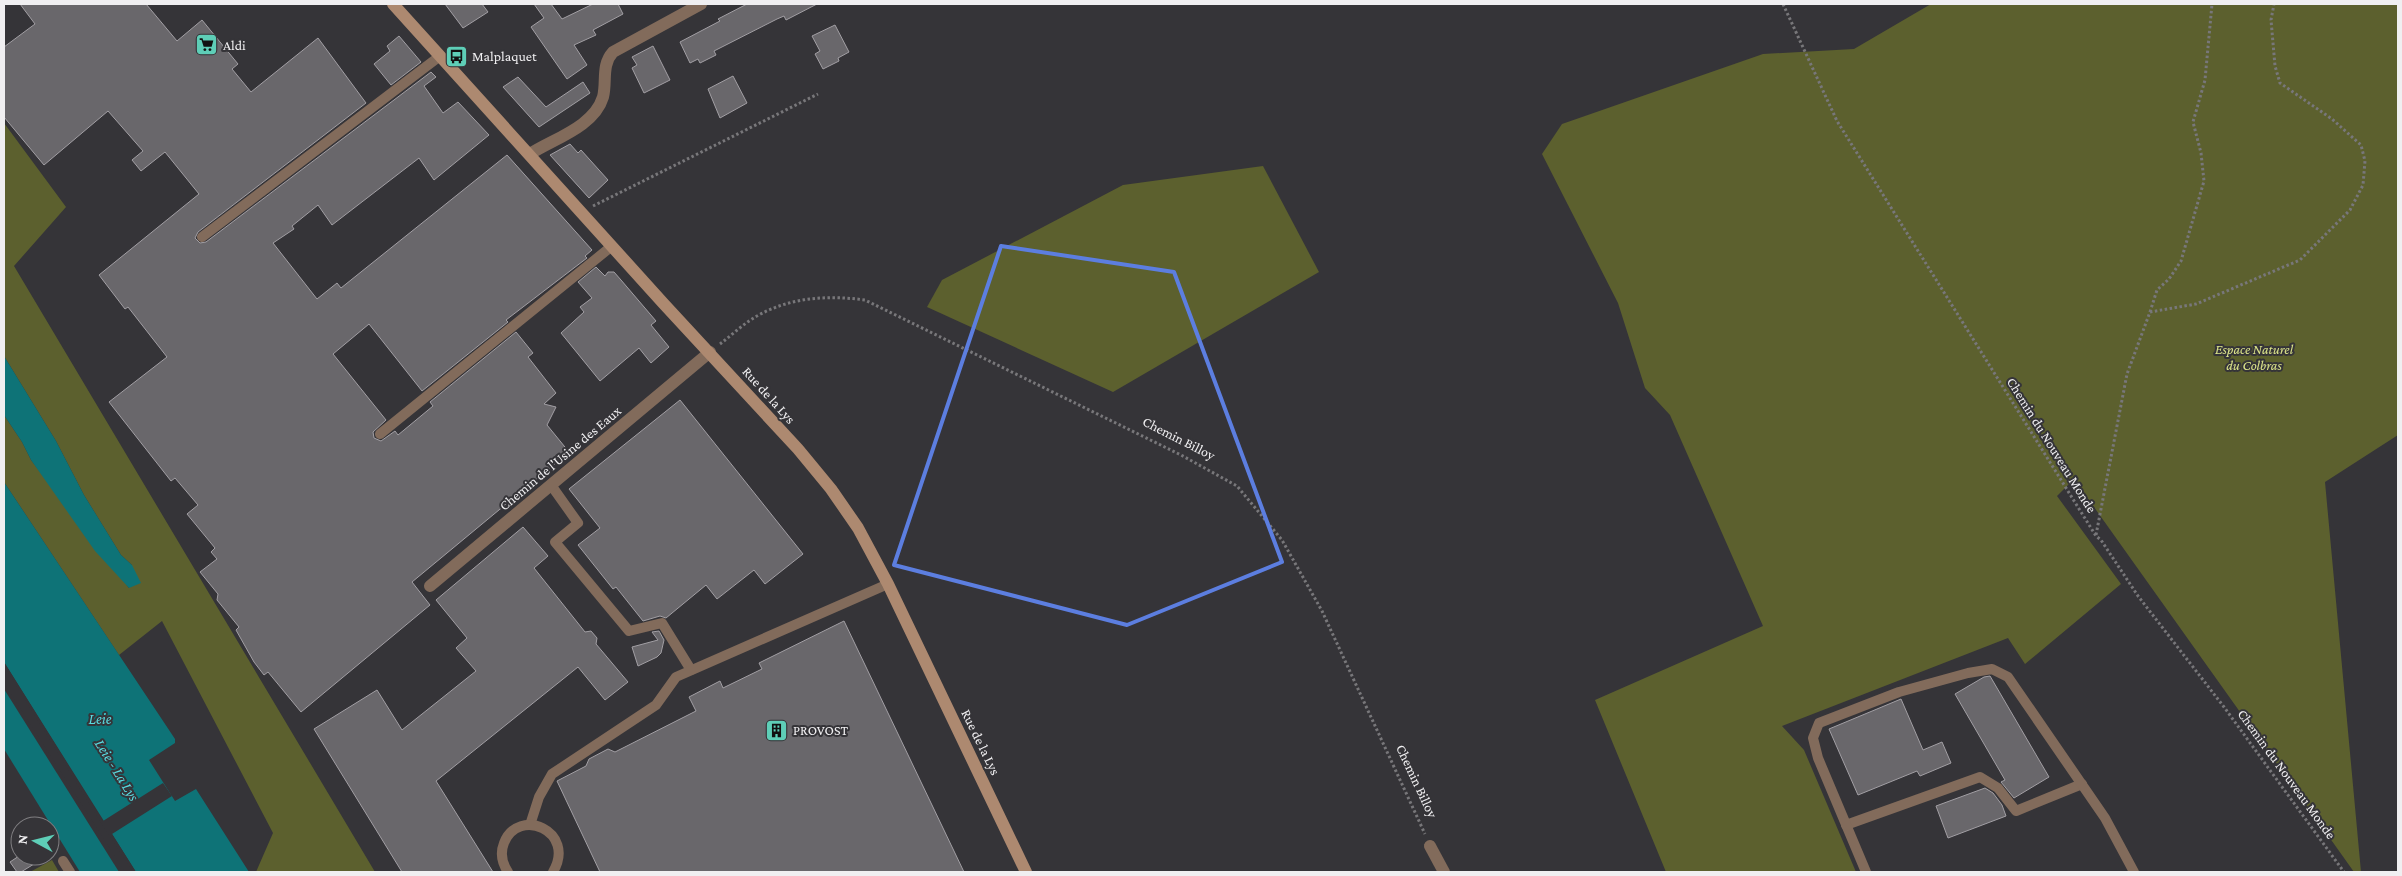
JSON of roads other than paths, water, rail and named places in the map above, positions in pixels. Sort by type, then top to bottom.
[{"type":"main road","name":"Rue de la Lys","points":[[393,4],[821,476],[849,514],[888,584],[1026,872]]},
{"type":"street","points":[[530,154],[575,129],[599,108],[603,95],[606,62],[613,52],[701,4]]},
{"type":"street","name":"Chemin de l'Usine des Eaux","points":[[430,586],[710,352]]},
{"type":"street","points":[[1430,846],[1444,872]]},
{"type":"lane","points":[[202,238],[440,56]]},
{"type":"lane","points":[[380,434],[612,246]]},
{"type":"lane","points":[[551,485],[578,523],[555,542],[629,631],[662,623],[691,670]]},
{"type":"lane","points":[[530,825],[539,797],[552,774],[656,705],[676,676],[888,584]]},
{"type":"lane","points":[[1866,872],[1818,758],[1813,738],[1819,723],[1900,692],[1968,672],[1992,669],[2008,678],[2105,818],[2134,872]]},
{"type":"lane","points":[[1846,825],[1980,777],[1998,788],[2016,811],[2082,784]]},
{"type":"lane","points":[[508,872],[502,858],[506,839],[512,832],[530,825],[548,830],[554,837],[560,855],[553,872]]},
{"type":"lane","points":[[63,862],[70,872]]},
{"type":"water","points":[[4,356],[56,441],[84,495],[121,555],[132,565],[141,583],[129,588],[95,551],[31,460],[22,442],[4,415]]},
{"type":"water","name":"Leie","points":[[4,482],[175,739],[175,743],[149,760],[175,801],[196,789],[249,872],[136,872],[4,662]]},
{"type":"water","points":[[4,687],[122,872],[80,872],[60,840],[60,816],[45,816],[4,749]]},
{"type":"place","name":"Aldi","points":[[207,45]]},
{"type":"place","name":"Malplaquet","points":[[456,56]]},
{"type":"place","name":"PROVOST","points":[[777,730]]},
{"type":"park label","name":"Espace Naturel du Colbras","points":[[2254,358]]},
{"type":"water label","name":"Leie - La Lys","points":[[117,770]]}]
